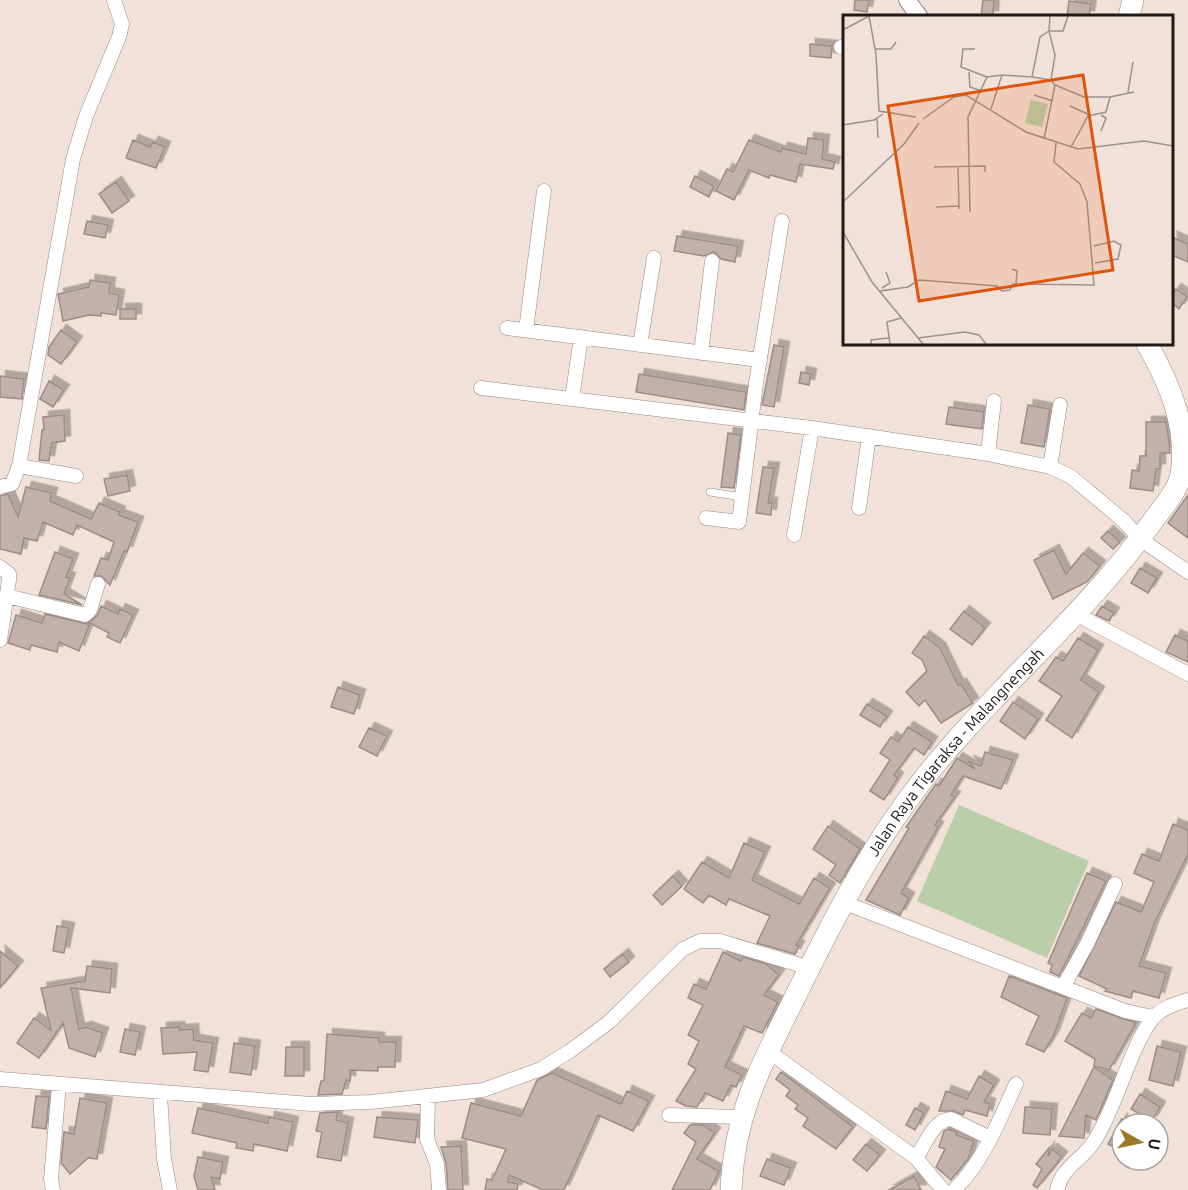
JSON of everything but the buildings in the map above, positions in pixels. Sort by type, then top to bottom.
[{"type":"main road","points":[[1129,15],[1133,0]]},
{"type":"main road","name":"Jalan Raya Tigaraksa - Malangnengah","points":[[731,1190],[740,1117],[768,1051],[845,903],[906,802],[946,750],[1076,614],[1140,539],[1176,488],[1186,458],[1183,423],[1177,401],[1148,345]]},
{"type":"street","points":[[0,487],[12,484],[19,466],[79,134],[121,31],[120,13],[114,0]]},
{"type":"street","points":[[908,0],[918,15]]},
{"type":"street","points":[[526,330],[544,191]]},
{"type":"street","points":[[706,518],[739,522],[760,360],[782,221]]},
{"type":"street","points":[[640,345],[654,258]]},
{"type":"street","points":[[701,352],[712,261]]},
{"type":"street","points":[[507,328],[760,360]]},
{"type":"street","points":[[572,399],[581,337]]},
{"type":"street","points":[[481,388],[812,428],[988,454],[1050,467],[1070,476],[1102,502],[1140,539],[1188,573]]},
{"type":"street","points":[[988,454],[994,401]]},
{"type":"street","points":[[1050,467],[1060,405]]},
{"type":"street","points":[[794,535],[812,428]]},
{"type":"street","points":[[859,508],[869,436]]},
{"type":"street","points":[[19,466],[76,476]]},
{"type":"street","points":[[0,567],[9,574],[0,636]]},
{"type":"street","points":[[7,596],[85,615],[90,610],[98,584]]},
{"type":"street","points":[[1076,614],[1188,674]]},
{"type":"street","points":[[1063,987],[1087,944],[1115,884]]},
{"type":"street","points":[[845,903],[1125,1011],[1154,1017]]},
{"type":"street","points":[[0,1079],[160,1094],[322,1104],[428,1097],[483,1090],[541,1069],[609,1022],[683,950],[700,941],[720,941],[810,968]]},
{"type":"street","points":[[1056,1190],[1070,1164],[1095,1142],[1154,1017],[1173,1004],[1188,1000]]},
{"type":"street","points":[[768,1051],[916,1158],[943,1190]]},
{"type":"street","points":[[53,1190],[51,1179],[59,1084]]},
{"type":"street","points":[[954,1190],[966,1181],[1016,1084]]},
{"type":"street","points":[[160,1094],[164,1159],[170,1190]]},
{"type":"street","points":[[428,1097],[427,1139],[436,1164],[439,1190]]},
{"type":"street","points":[[669,1115],[740,1117]]},
{"type":"street","points":[[916,1158],[939,1123],[945,1119],[951,1119],[990,1138]]},
{"type":"lane","points":[[710,492],[742,497]]},
{"type":"green space","points":[[959,805],[1089,861],[1047,958],[917,901]]}]
